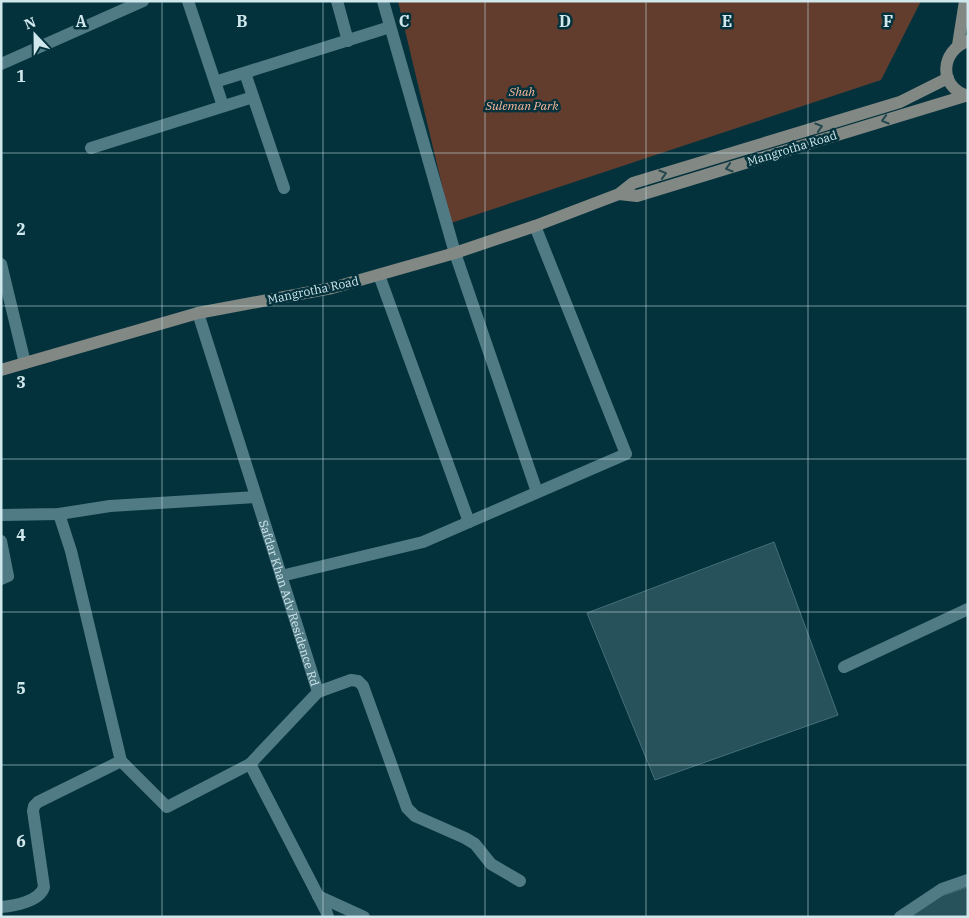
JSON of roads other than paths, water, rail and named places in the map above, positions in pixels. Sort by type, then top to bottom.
[{"type":"main road","points":[[966,1],[963,43],[952,52],[946,69],[952,86],[966,96]]},
{"type":"main road","name":"Mangrotha Road","points":[[902,108],[948,78]]},
{"type":"main road","name":"Mangrotha Road","points":[[1,370],[198,312],[332,288],[378,275],[455,253],[535,226],[619,194],[637,196],[902,108],[966,96]]},
{"type":"street","points":[[1,64],[143,1]]},
{"type":"street","points":[[188,1],[224,106]]},
{"type":"street","points":[[337,1],[348,41]]},
{"type":"street","points":[[383,1],[455,253],[536,492]]},
{"type":"street","points":[[215,82],[390,27]]},
{"type":"street","points":[[245,73],[284,188]]},
{"type":"street","points":[[91,148],[253,97]]},
{"type":"street","points":[[281,576],[423,542],[626,454],[535,226]]},
{"type":"street","points":[[1,264],[25,363]]},
{"type":"street","points":[[378,275],[469,522]]},
{"type":"street","name":"Safdar Khan Adv Residence Rd","points":[[121,761],[167,807],[250,764],[318,692],[198,312]]},
{"type":"street","points":[[1,516],[59,514],[110,506],[256,497]]},
{"type":"street","points":[[1,907],[9,907],[38,897],[44,887],[33,811],[34,806],[38,802],[121,761],[71,550],[59,514]]},
{"type":"street","points":[[1,541],[8,576],[1,579]]},
{"type":"street","points":[[844,667],[968,609]]},
{"type":"street","points":[[318,692],[351,680],[358,681],[364,686],[407,808],[415,816],[475,844],[490,864],[520,881]]},
{"type":"street","points":[[250,764],[328,917]]},
{"type":"street","points":[[900,917],[942,889],[968,880]]},
{"type":"street","points":[[318,896],[364,917]]},
{"type":"park label","name":"Shah Suleman Park","points":[[522,98]]}]
